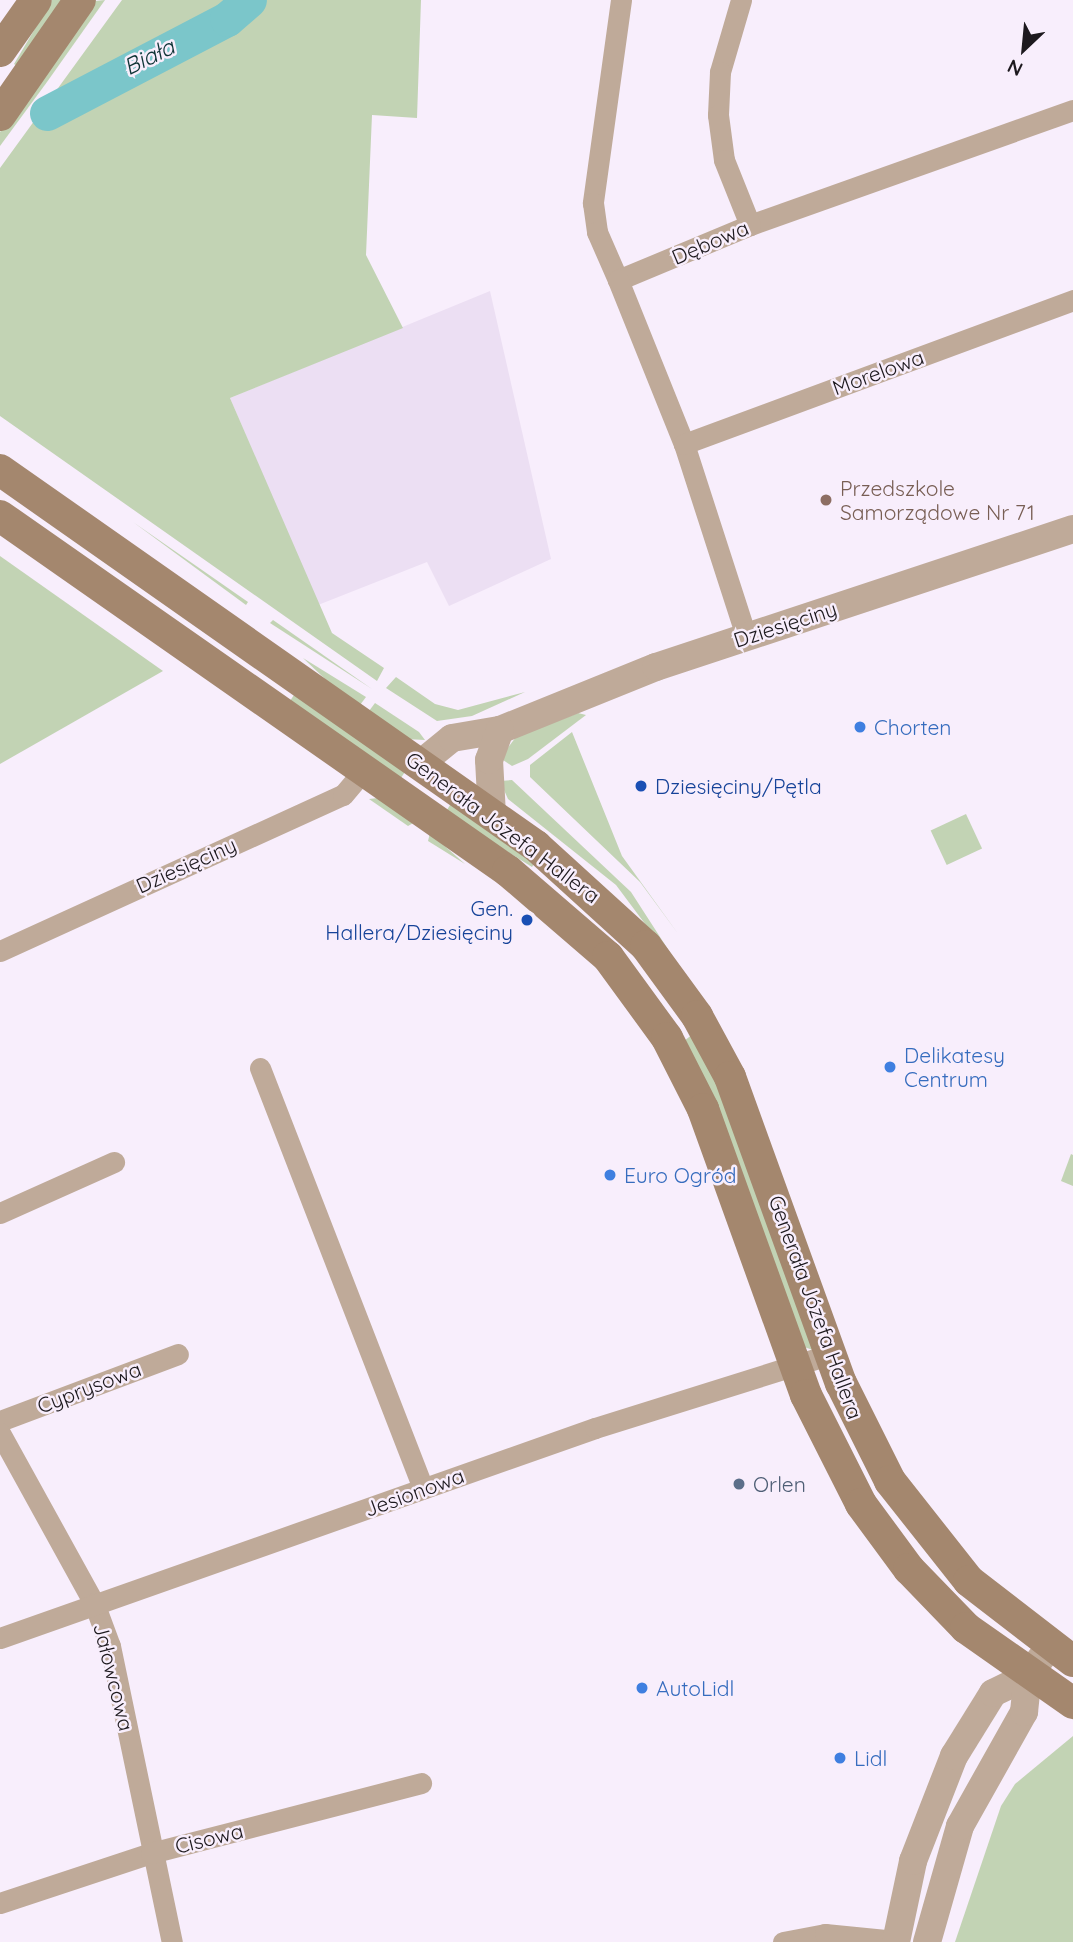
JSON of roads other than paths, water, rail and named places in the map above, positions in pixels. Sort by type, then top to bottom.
[{"type":"main road","points":[[0,51],[36,0]]},
{"type":"main road","points":[[0,114],[80,0]]},
{"type":"main road","name":"Generała Józefa Hallera","points":[[0,470],[492,815],[611,909],[697,1016],[730,1077],[831,1354],[890,1481],[969,1581],[1061,1654]]},
{"type":"main road","name":"Generała Józefa Hallera","points":[[0,516],[556,909],[608,957],[667,1038],[703,1109],[794,1361],[840,1470],[887,1542],[946,1609],[1028,1676],[1073,1703]]},
{"type":"main road","points":[[90,579],[110,548]]},
{"type":"main road","points":[[667,1038],[697,1016]]},
{"type":"main road","points":[[946,1609],[969,1581]]},
{"type":"street","points":[[621,0],[593,203],[597,232],[684,444],[746,636]]},
{"type":"street","points":[[741,0],[720,72],[718,115],[724,160],[750,225]]},
{"type":"street","name":"Dębowa","points":[[618,280],[750,225],[1072,112]]},
{"type":"street","name":"Morelowa","points":[[684,444],[1073,300]]},
{"type":"street","name":"Dziesięciny","points":[[420,764],[452,738],[500,730],[746,636],[1073,529]]},
{"type":"street","points":[[492,815],[489,760],[500,730]]},
{"type":"street","name":"Dziesięciny","points":[[0,951],[343,795],[363,771]]},
{"type":"street","points":[[260,1068],[423,1488]]},
{"type":"street","points":[[0,1213],[114,1163]]},
{"type":"street","name":"Cyprysowa","points":[[0,1421],[178,1354]]},
{"type":"street","name":"Jesionowa","points":[[0,1638],[423,1488],[794,1361],[831,1354]]},
{"type":"street","name":"Jałowcowa","points":[[0,1433],[94,1603],[117,1672],[151,1853],[172,1942]]},
{"type":"street","points":[[783,1942],[825,1934],[896,1942],[914,1861],[954,1756],[993,1693],[1028,1676],[1061,1654]]},
{"type":"street","points":[[927,1942],[943,1872],[988,1768],[1024,1712],[1028,1676]]},
{"type":"street","name":"Cisowa","points":[[0,1903],[151,1853],[421,1783]]},
{"type":"street","points":[[914,1861],[943,1872]]},
{"type":"waterway","name":"Biała","points":[[47,113],[227,19],[249,0]]},
{"type":"place","name":"Przedszkole Samorządowe Nr 71","points":[[826,500]]},
{"type":"place","name":"Chorten","points":[[860,727]]},
{"type":"place","name":"Dziesięciny/Pętla","points":[[641,786]]},
{"type":"place","name":"Gen. Hallera/Dziesięciny","points":[[527,920]]},
{"type":"place","name":"Delikatesy Centrum","points":[[890,1067]]},
{"type":"place","name":"Euro Ogród","points":[[610,1175]]},
{"type":"place","name":"Orlen","points":[[739,1484]]},
{"type":"place","name":"AutoLidl","points":[[642,1688]]},
{"type":"place","name":"Lidl","points":[[840,1758]]}]
